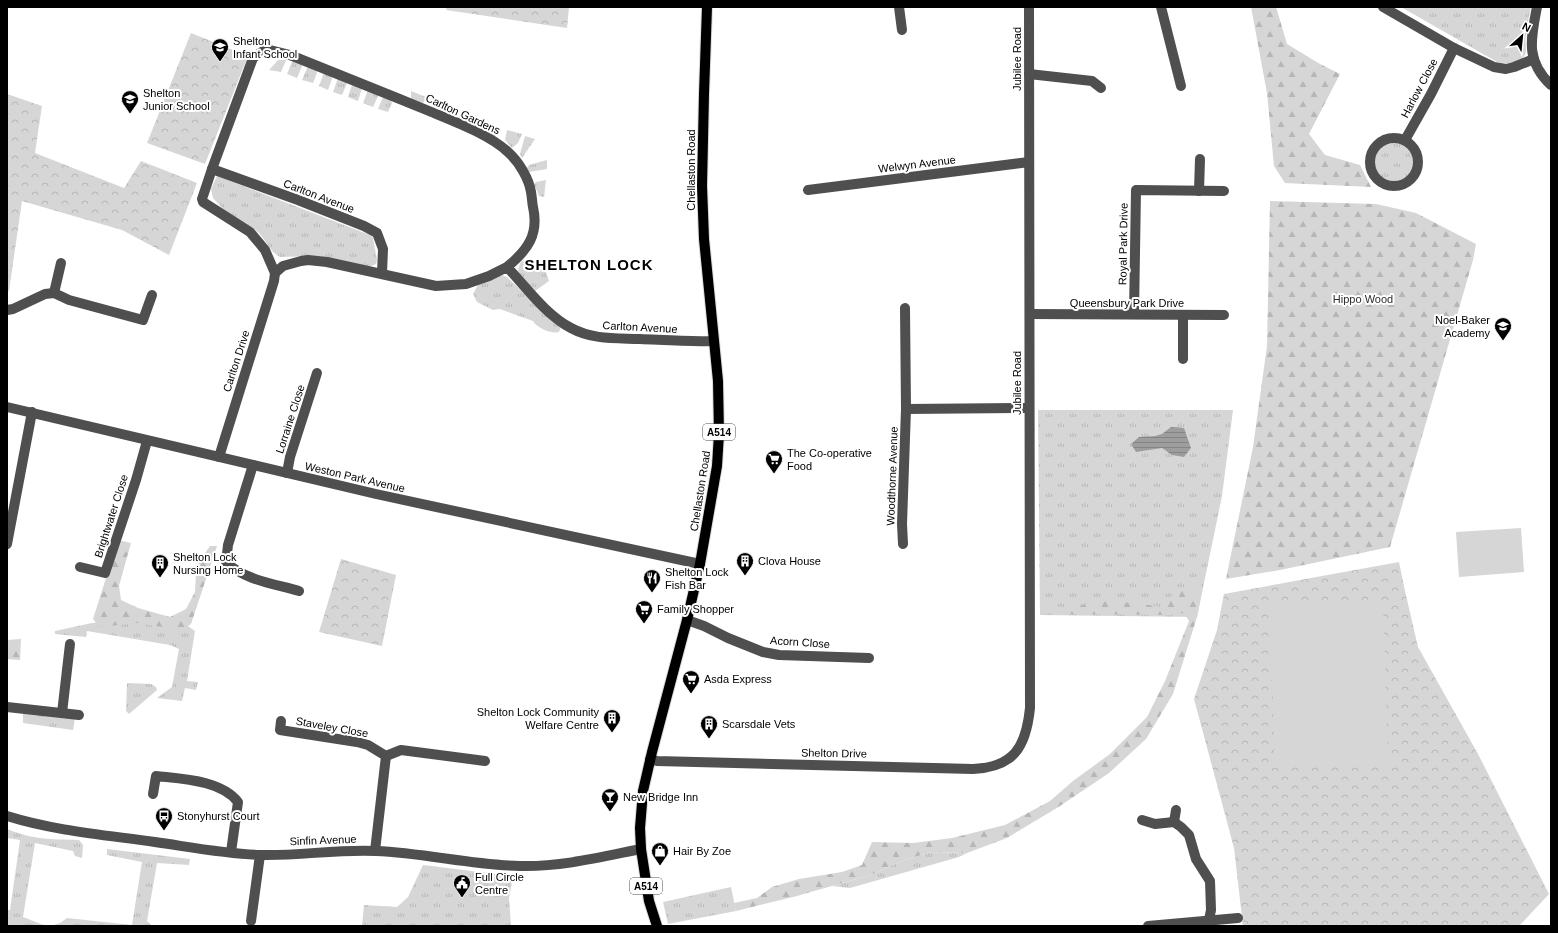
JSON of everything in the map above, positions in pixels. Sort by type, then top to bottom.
[{"type":"main road","name":"Chellaston Road","points":[[656,924],[650,905],[641,848],[640,828],[643,791],[700,564],[717,466],[719,434],[718,381],[704,239],[702,186],[707,7]]},
{"type":"street","points":[[898,7],[902,30]]},
{"type":"street","name":"Jubilee Road","points":[[1014,755],[1026,734],[1030,708],[1028,7]]},
{"type":"street","points":[[1161,7],[1181,86]]},
{"type":"street","points":[[1382,7],[1454,48],[1489,65],[1499,68],[1514,67],[1534,59]]},
{"type":"street","points":[[1537,7],[1530,40],[1530,47],[1542,75],[1551,84]]},
{"type":"street","name":"Harlow Close","points":[[1405,140],[1431,94],[1454,48]]},
{"type":"street","name":"Carlton Gardens","points":[[212,170],[253,58],[266,49],[282,53],[452,121],[486,137],[510,153],[525,175],[531,191],[535,229],[527,247],[507,267]]},
{"type":"street","points":[[1029,74],[1092,81],[1101,88]]},
{"type":"street","points":[[1388,138],[1399,138],[1405,140],[1410,143],[1417,156],[1418,162],[1416,172],[1409,181],[1398,186],[1386,185],[1380,182],[1375,178],[1370,168],[1369,163],[1372,152],[1379,143],[1388,138]]},
{"type":"street","points":[[1199,191],[1200,159]]},
{"type":"street","name":"Welwyn Avenue","points":[[808,190],[1029,162]]},
{"type":"street","name":"Carlton Avenue","points":[[212,170],[298,200],[364,226],[377,233],[383,249],[382,274]]},
{"type":"street","points":[[212,170],[202,199],[203,202],[250,232],[265,250],[275,273],[283,266],[308,260],[327,262],[436,286],[466,284],[489,276],[507,267]]},
{"type":"street","name":"Royal Park Drive","points":[[1134,314],[1136,190],[1224,191]]},
{"type":"street","points":[[54,293],[61,263]]},
{"type":"street","name":"Carlton Avenue","points":[[507,267],[556,318],[572,328],[594,337],[692,342],[714,341]]},
{"type":"street","name":"Carlton Drive","points":[[219,456],[274,282],[275,273]]},
{"type":"street","points":[[7,310],[13,309],[45,294],[54,293],[69,300],[143,320],[152,295]]},
{"type":"street","name":"Woodthorne Avenue","points":[[903,544],[902,524],[906,409],[905,308]]},
{"type":"street","name":"Queensbury Park Drive","points":[[1030,314],[1224,315]]},
{"type":"street","points":[[1183,315],[1183,359]]},
{"type":"street","name":"Lorraine Close","points":[[287,473],[290,456],[317,373]]},
{"type":"street","name":"Weston Park Avenue","points":[[7,407],[376,494],[700,564]]},
{"type":"street","points":[[906,409],[1029,408]]},
{"type":"street","points":[[7,544],[32,412]]},
{"type":"street","name":"Brightwater Close","points":[[80,567],[105,573],[136,480],[147,441]]},
{"type":"street","points":[[253,465],[228,545],[226,562],[234,570],[254,578],[299,591]]},
{"type":"street","name":"Acorn Close","points":[[687,620],[763,652],[779,655],[869,658]]},
{"type":"street","points":[[62,713],[70,644]]},
{"type":"street","points":[[7,707],[79,715]]},
{"type":"street","name":"Staveley Close","points":[[281,721],[280,730],[357,742],[368,745],[386,756]]},
{"type":"street","points":[[375,850],[386,756],[401,750],[485,761]]},
{"type":"street","name":"Shelton Drive","points":[[650,759],[657,761],[973,769],[996,765],[1014,755]]},
{"type":"street","points":[[153,794],[156,776],[204,783],[233,796],[238,802],[231,852]]},
{"type":"street","points":[[1174,822],[1176,810]]},
{"type":"street","name":"Sinfin Avenue","points":[[7,816],[32,823],[90,833],[260,855],[375,850],[428,855],[498,865],[521,866],[556,864],[583,860],[641,848]]},
{"type":"street","points":[[1142,820],[1156,824],[1174,822],[1189,835],[1196,859],[1210,882],[1209,920]]},
{"type":"street","points":[[251,921],[260,855]]},
{"type":"street","points":[[1148,926],[1238,918]]},
{"type":"green space","points":[[447,7],[569,7],[567,28],[446,10]]},
{"type":"green space","points":[[1251,7],[1276,7],[1287,44],[1340,74],[1309,134],[1325,155],[1360,165],[1371,187],[1285,183],[1274,166],[1267,93]]},
{"type":"green space","points":[[1401,7],[1531,7],[1527,25],[1525,56],[1519,61],[1505,63],[1497,62]]},
{"type":"green space","points":[[191,33],[248,56],[205,164],[147,143]]},
{"type":"green space","points":[[281,57],[287,58],[281,72],[269,70]]},
{"type":"green space","points":[[293,60],[303,64],[297,78],[287,74]]},
{"type":"green space","points":[[308,66],[316,69],[317,73],[313,83],[302,80]]},
{"type":"green space","points":[[324,73],[331,75],[332,79],[328,90],[319,86]]},
{"type":"green space","points":[[338,78],[347,83],[342,95],[333,92]]},
{"type":"green space","points":[[352,85],[362,88],[358,101],[348,97]]},
{"type":"green space","points":[[368,90],[377,93],[378,96],[373,107],[363,103]]},
{"type":"green space","points":[[411,91],[426,97],[424,102],[422,103],[411,99]]},
{"type":"green space","points":[[7,94],[42,106],[35,153],[124,188],[141,161],[197,183],[169,255],[122,230],[22,201],[9,291],[7,292]]},
{"type":"green space","points":[[383,97],[391,100],[392,103],[388,112],[378,109]]},
{"type":"green space","points":[[486,122],[501,128],[498,135],[494,136],[483,129]]},
{"type":"green space","points":[[507,130],[522,134],[518,143],[512,148],[505,140]]},
{"type":"green space","points":[[525,136],[535,139],[522,158],[520,154]]},
{"type":"green space","points":[[1398,142],[1405,145],[1411,151],[1414,162],[1413,170],[1405,179],[1398,182],[1390,182],[1383,179],[1375,170],[1374,158],[1377,151],[1386,143]]},
{"type":"green space","points":[[547,160],[547,169],[529,172],[527,168],[529,165]]},
{"type":"green space","points":[[217,176],[370,235],[373,238],[377,260],[376,264],[369,267],[317,256],[280,257],[273,252],[260,234],[252,227],[224,210],[213,198],[211,189]]},
{"type":"green space","points":[[546,180],[544,197],[539,196],[534,184],[536,182]]},
{"type":"green space","name":"Hippo Wood","points":[[1270,201],[1376,204],[1416,213],[1476,244],[1473,260],[1390,547],[1280,570],[1226,579],[1253,447],[1267,346]]},
{"type":"green space","points":[[525,259],[535,262],[542,261],[549,281],[535,291],[528,285],[518,271],[520,263]]},
{"type":"green space","points":[[502,275],[507,277],[545,314],[561,327],[559,332],[544,330],[533,321],[500,309],[493,310],[477,302],[473,294],[479,283]]},
{"type":"green space","points":[[1038,410],[1233,410],[1222,496],[1197,617],[1040,615]]},
{"type":"green space","points":[[1521,528],[1524,572],[1459,577],[1456,532]]},
{"type":"green space","points":[[118,540],[131,543],[119,586],[121,600],[138,608],[170,617],[186,609],[195,592],[196,574],[200,560],[210,546],[217,546],[191,624],[182,630],[137,623],[99,627],[93,619]]},
{"type":"green space","points":[[341,559],[396,575],[382,646],[319,632]]},
{"type":"green space","points":[[1399,562],[1418,647],[1478,754],[1549,894],[1519,926],[1243,926],[1234,848],[1194,699],[1217,630],[1224,594]]},
{"type":"green space","points":[[1178,588],[1202,591],[1197,617],[1173,694],[1146,739],[1109,773],[1060,806],[1007,838],[967,853],[931,852],[902,861],[870,875],[797,896],[736,911],[734,903],[757,898],[772,887],[799,879],[842,872],[862,865],[872,842],[913,843],[952,838],[1005,825],[1050,801],[1073,781],[1110,754],[1147,717],[1165,681],[1189,621],[1184,613],[1170,615],[1062,614],[1064,610],[1099,601],[1135,603],[1162,607]]},
{"type":"green space","points":[[1383,600],[1388,763],[1275,768],[1270,606]]},
{"type":"green space","points":[[135,620],[188,626],[195,631],[187,681],[198,682],[196,690],[185,688],[182,701],[157,698],[172,687],[179,649],[170,645],[87,631],[86,637],[55,634],[55,631],[92,623]]},
{"type":"green space","points":[[21,639],[20,660],[7,659],[7,640]]},
{"type":"green space","points":[[127,683],[151,684],[156,687],[157,690],[129,714],[126,711]]},
{"type":"green space","points":[[23,713],[75,718],[73,730],[23,723]]},
{"type":"green space","points":[[7,829],[34,837],[79,840],[83,845],[82,858],[75,856],[73,851],[35,843],[23,917],[46,926],[7,926],[7,910],[10,910],[20,840],[7,838]]},
{"type":"green space","points":[[107,849],[190,859],[189,865],[157,863],[147,921],[152,926],[51,926],[60,923],[67,918],[132,925],[142,862],[107,855]]},
{"type":"green space","points":[[931,852],[967,853],[959,857],[850,888],[832,886],[870,875],[902,861]]},
{"type":"green space","points":[[423,865],[513,876],[509,898],[511,926],[362,926],[364,905],[397,907],[408,897]]},
{"type":"green space","points":[[731,887],[736,911],[668,924],[663,902]]},
{"type":"shaded area","points":[[1171,427],[1184,428],[1191,448],[1184,457],[1172,455],[1162,448],[1136,452],[1131,444],[1139,437],[1162,434]]},
{"type":"place","name":"Shelton Infant School","points":[[220,62]]},
{"type":"place","name":"Shelton Junior School","points":[[130,114]]},
{"type":"place","name":"Noel-Baker Academy","points":[[1503,341]]},
{"type":"place","name":"The Co-operative Food","points":[[774,474]]},
{"type":"place","name":"Clova House","points":[[745,576]]},
{"type":"place","name":"Shelton Lock Nursing Home","points":[[160,578]]},
{"type":"place","name":"Shelton Lock Fish Bar","points":[[652,593]]},
{"type":"place","name":"Family Shopper","points":[[644,624]]},
{"type":"place","name":"Asda Express","points":[[691,694]]},
{"type":"place","name":"Shelton Lock Community Welfare Centre","points":[[612,733]]},
{"type":"place","name":"Scarsdale Vets","points":[[709,739]]},
{"type":"place","name":"New Bridge Inn","points":[[610,812]]},
{"type":"place","name":"Stonyhurst Court","points":[[164,831]]},
{"type":"place","name":"Hair By Zoe","points":[[660,866]]},
{"type":"place","name":"Full Circle Centre","points":[[462,898]]},
{"type":"district","name":"SHELTON LOCK","points":[[589,264]]}]
